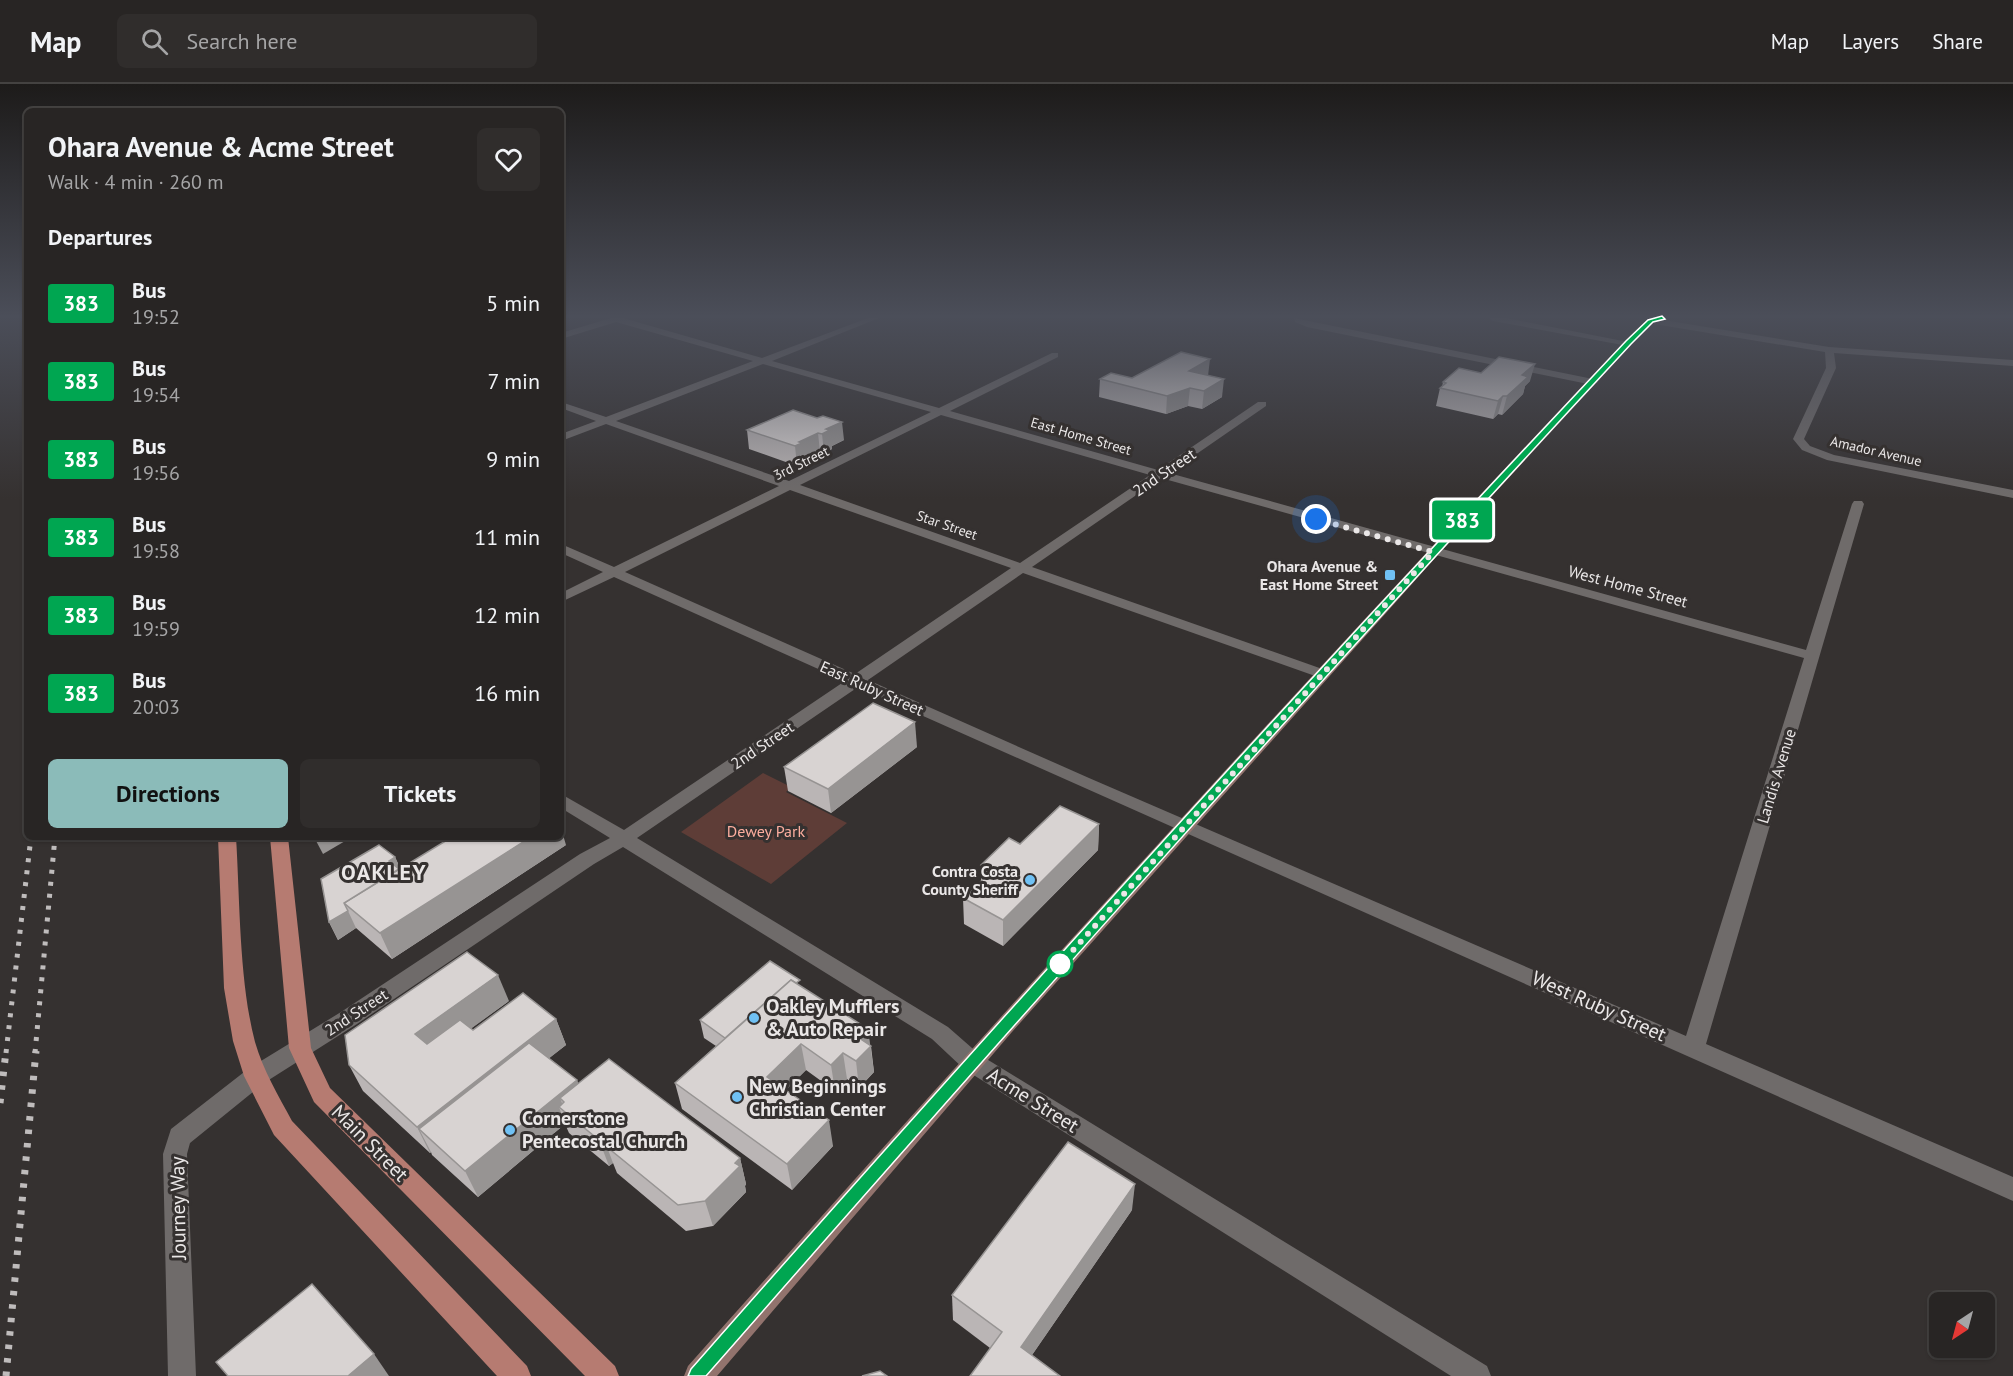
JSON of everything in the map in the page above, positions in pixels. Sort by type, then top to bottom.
[{"type":"main road","points":[[698,1376],[972,1062],[1433,552],[1596,378]]},
{"type":"main road","points":[[227,840],[235,988],[244,1041],[256,1076],[283,1128],[517,1376]]},
{"type":"main road","name":"Main Street","points":[[279,840],[300,1048],[322,1095],[605,1376]]},
{"type":"street","points":[[564,437],[718,378]]},
{"type":"street","name":"East Home Street","points":[[825,378],[1433,552]]},
{"type":"street","name":"3rd Street","points":[[564,597],[1008,378]]},
{"type":"street","points":[[1575,378],[1593,382]]},
{"type":"street","name":"Amador Avenue","points":[[1826,378],[1798,439],[1806,448],[1831,458],[2013,494]]},
{"type":"street","name":"2nd Street","points":[[256,1076],[587,859],[625,838],[1262,404]]},
{"type":"street","name":"Star Street","points":[[564,406],[1323,674]]},
{"type":"street","name":"Landis Avenue","points":[[1694,1047],[1858,504]]},
{"type":"street","name":"East Ruby Street","points":[[564,549],[1185,826]]},
{"type":"street","name":"West Home Street","points":[[1433,552],[1812,656]]},
{"type":"street","name":"Acme Street","points":[[564,802],[940,1033],[972,1062],[1477,1376]]},
{"type":"street","name":"West Ruby Street","points":[[1185,826],[1694,1047],[2013,1189]]},
{"type":"street","name":"Journey Way","points":[[182,1376],[175,1154],[180,1137],[256,1076]]},
{"type":"green space","name":"Dewey Park","points":[[763,773],[791,787],[786,792],[847,823],[771,884],[681,832]]},
{"type":"building","points":[[1447,378],[1527,378],[1498,401],[1440,388],[1446,383],[1443,382]]},
{"type":"building","points":[[1100,379],[1224,379],[1204,391],[1190,388],[1167,396]]},
{"type":"building","points":[[793,410],[817,418],[823,416],[842,422],[795,446],[747,430]]},
{"type":"building","points":[[873,703],[915,722],[828,789],[784,767]]},
{"type":"building","points":[[1060,806],[1099,824],[1003,920],[963,898],[992,871],[981,865],[1009,838],[1020,844]]},
{"type":"building","points":[[447,840],[526,840],[380,933],[344,903]]},
{"type":"building","points":[[379,845],[395,857],[389,861],[399,869],[344,903],[348,911],[329,922],[321,879]]},
{"type":"building","points":[[467,952],[498,975],[415,1034],[427,1044],[460,1020],[473,1030],[523,993],[556,1019],[417,1127],[349,1065],[345,1035]]},
{"type":"building","points":[[770,961],[800,980],[796,983],[791,980],[725,1038],[700,1020]]},
{"type":"building","name":"New Beginnings Christian Center","points":[[791,980],[868,1029],[859,1038],[871,1046],[856,1061],[843,1053],[831,1065],[801,1044],[767,1077],[829,1120],[787,1164],[675,1083]]},
{"type":"building","points":[[529,1043],[577,1080],[465,1171],[419,1129]]},
{"type":"building","points":[[609,1059],[740,1158],[735,1163],[740,1166],[705,1201],[678,1205],[607,1147],[613,1142],[605,1136],[599,1140],[559,1107],[564,1102],[560,1098]]},
{"type":"building","points":[[1068,1142],[1135,1184],[1021,1347],[1060,1376],[970,1376],[1002,1332],[952,1295]]},
{"type":"building","points":[[312,1284],[374,1354],[348,1376],[228,1376],[216,1362]]},
{"type":"building","points":[[880,1371],[887,1376],[862,1376]]},
{"type":"railway","points":[[6,1053],[31,840]]},
{"type":"railway","points":[[35,1053],[55,840]]},
{"type":"railway","points":[[0,1103],[6,1051]]},
{"type":"railway","points":[[6,1376],[36,1051]]},
{"type":"bus line","name":"383","points":[[698,1376],[952,1084],[1438,545],[1596,378]]},
{"type":"place","name":"Ohara Avenue & East Home Street","points":[[1390,575]]},
{"type":"place","name":"Contra Costa County Sheriff","points":[[1030,880]]},
{"type":"place","name":"Oakley Mufflers & Auto Repair","points":[[754,1018]]},
{"type":"place","name":"New Beginnings Christian Center","points":[[737,1097]]},
{"type":"place","name":"Cornerstone Pentecostal Church","points":[[510,1130]]},
{"type":"district","name":"OAKLEY","points":[[384,872]]},
{"type":"route","points":[[1060,964],[1056,969],[1433,552],[1316,519]]}]
